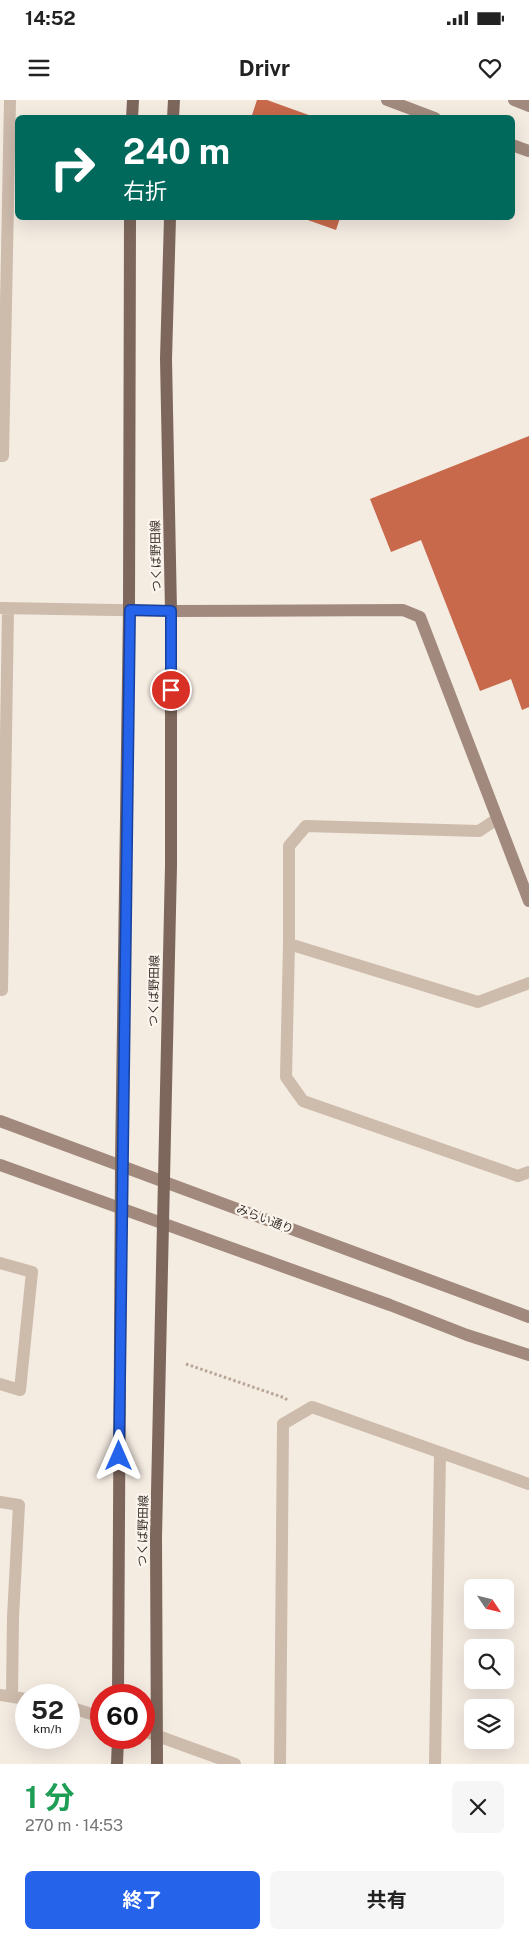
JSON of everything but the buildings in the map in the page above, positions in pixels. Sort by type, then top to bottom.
[{"type":"main road","points":[[132,115],[133,100]]},
{"type":"main road","points":[[173,115],[174,100]]},
{"type":"main road","name":"つくば野田線","points":[[118,1684],[121,1165],[130,610],[130,220]]},
{"type":"main road","name":"つくば野田線","points":[[157,1764],[159,1736],[156,1537],[171,866],[171,611],[166,359],[170,220]]},
{"type":"main road","points":[[117,1764],[118,1749]]},
{"type":"street","points":[[0,456],[3,456],[10,100]]},
{"type":"street","points":[[387,100],[428,115]]},
{"type":"street","points":[[514,100],[529,106]]},
{"type":"street","points":[[515,146],[529,151]]},
{"type":"street","points":[[0,989],[2,990],[4,609],[171,611],[403,610],[420,618],[529,901]]},
{"type":"street","points":[[497,819],[479,831],[306,826],[289,846],[286,1077],[303,1100],[518,1176],[529,1172]]},
{"type":"street","points":[[289,944],[478,1002],[529,983]]},
{"type":"street","name":"みらい通り","points":[[0,1121],[529,1317]]},
{"type":"street","points":[[0,1165],[529,1355]]},
{"type":"street","points":[[0,1263],[32,1272],[20,1390],[0,1384]]},
{"type":"street","points":[[280,1764],[283,1424],[312,1407],[529,1484]]},
{"type":"street","points":[[435,1764],[440,1454]]},
{"type":"street","points":[[0,1502],[19,1505],[6,1616],[6,1696]]},
{"type":"street","points":[[155,1735],[235,1764]]},
{"type":"path","points":[[186,1364],[285,1398],[299,1415]]},
{"type":"route","points":[[119,1456],[121,1165],[130,610],[171,611],[171,690]]}]
